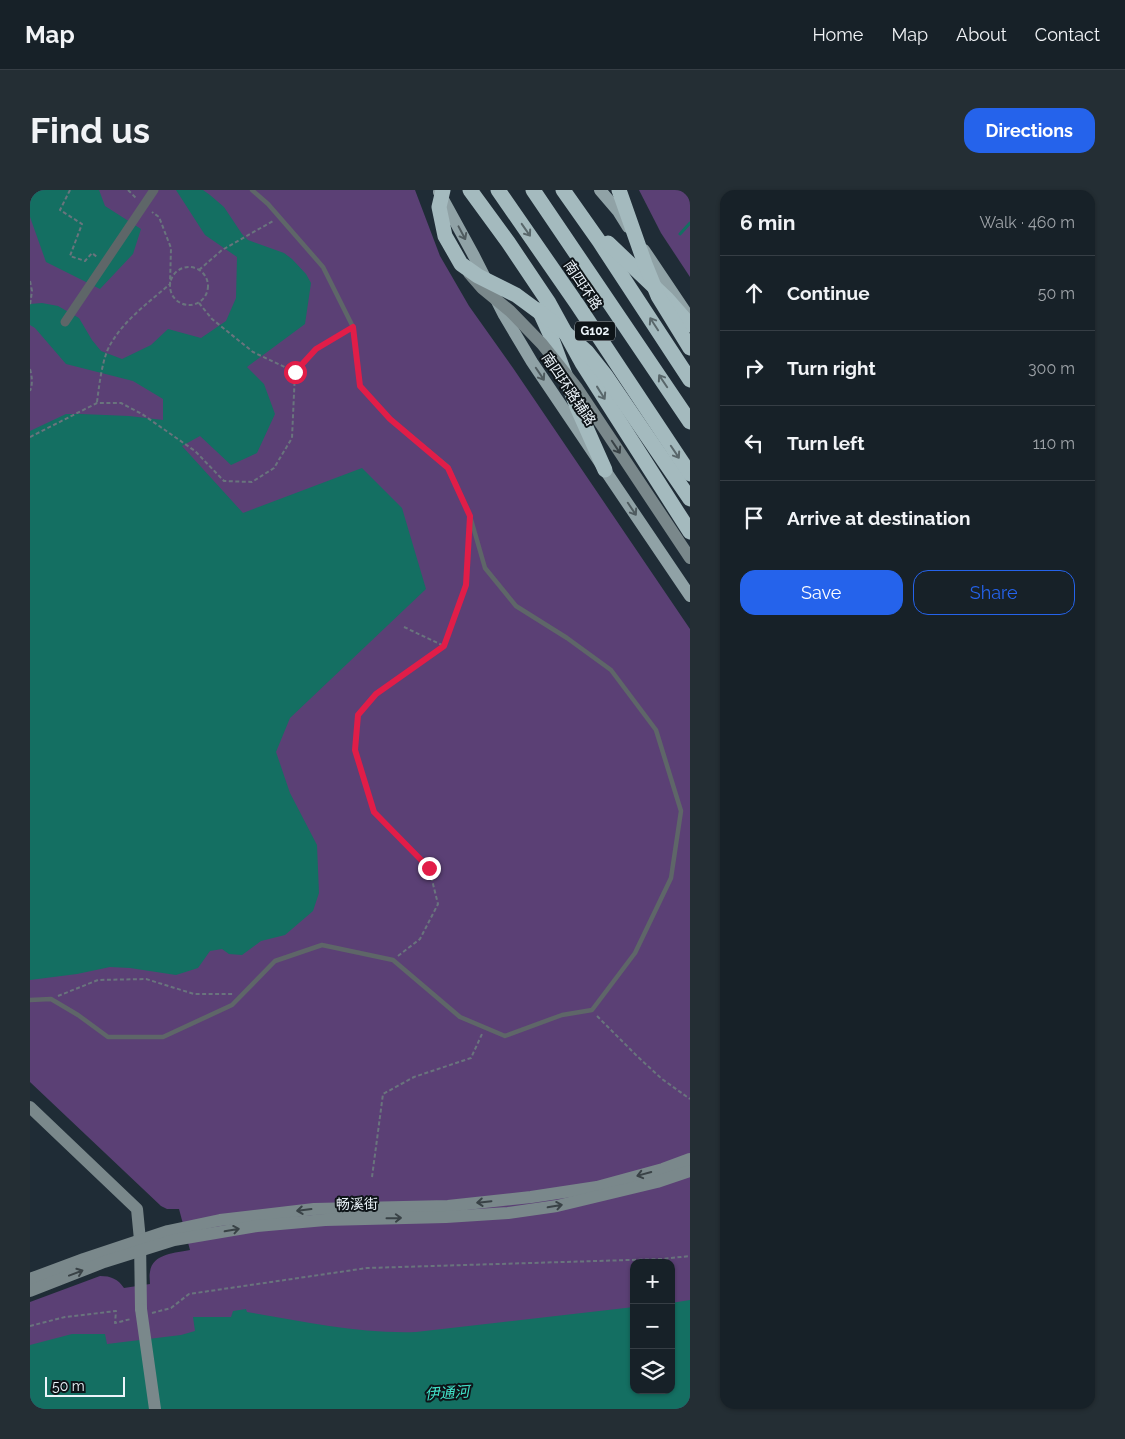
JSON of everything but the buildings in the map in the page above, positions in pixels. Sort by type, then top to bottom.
[{"type":"highway","points":[[443,190],[439,207],[445,236],[461,264],[478,276],[516,295],[554,323],[586,352],[606,376],[690,499]]},
{"type":"highway","points":[[470,190],[549,303],[582,363],[690,532]]},
{"type":"highway","name":"南四环路","points":[[498,190],[577,304],[690,474]]},
{"type":"highway","name":"南四环路","points":[[533,190],[690,422]]},
{"type":"highway","points":[[563,190],[599,241],[690,380]]},
{"type":"highway","points":[[619,190],[644,264],[658,296],[690,348]]},
{"type":"highway","points":[[574,206],[617,252],[667,299],[690,325]]},
{"type":"highway","points":[[489,216],[526,280],[550,334],[577,407],[605,470]]},
{"type":"main road","name":"南四环路辅路","points":[[438,190],[504,315],[532,362],[690,596]]},
{"type":"main road","points":[[600,190],[618,211],[690,318]]},
{"type":"main road","points":[[461,264],[482,288],[510,311],[542,344],[577,388],[690,558]]},
{"type":"main road","points":[[30,1107],[137,1209],[142,1313],[155,1409]]},
{"type":"main road","name":"畅溪街","points":[[30,1291],[104,1262],[168,1231],[220,1220],[314,1209],[448,1206],[531,1198],[597,1187],[690,1159]]},
{"type":"main road","name":"畅溪街","points":[[30,1279],[140,1246],[257,1226],[325,1220],[446,1217],[508,1213],[557,1206],[657,1182],[690,1171]]},
{"type":"street","points":[[65,322],[154,190]]},
{"type":"lane","points":[[30,1000],[51,999],[78,1015],[108,1038],[163,1038],[232,1005],[275,961],[322,945],[393,960],[460,1017],[504,1036],[562,1015],[592,1010],[635,953],[671,878],[681,810],[656,730],[611,670],[567,638],[516,606],[485,568],[470,516],[448,468],[390,419],[360,386],[353,327],[323,267],[268,204],[252,190]]},
{"type":"path","points":[[70,190],[60,210],[82,224],[70,256],[85,261],[92,253],[105,262]]},
{"type":"path","points":[[128,190],[137,200]]},
{"type":"path","points":[[97,403],[100,380],[109,347],[125,324],[170,284],[175,272],[186,267],[193,267],[199,270],[207,280],[207,292],[199,302],[187,305],[176,301],[170,290],[170,284],[171,248],[159,218],[152,212]]},
{"type":"path","points":[[199,270],[222,250],[280,218]]},
{"type":"path","points":[[30,280],[32,291],[30,304]]},
{"type":"path","points":[[199,302],[212,319],[253,352],[295,372]]},
{"type":"path","points":[[30,437],[97,403],[121,402],[142,414],[194,452],[224,481],[252,482],[274,468],[292,438],[295,372],[316,349],[353,327]]},
{"type":"path","points":[[30,369],[32,386],[30,390]]},
{"type":"path","points":[[393,960],[420,939],[438,904],[429,868],[374,812],[355,750],[358,715],[376,694],[444,646],[466,585],[469,536]]},
{"type":"path","points":[[404,627],[444,646]]},
{"type":"path","points":[[51,999],[98,980],[146,979],[194,994],[243,994]]},
{"type":"path","points":[[592,1010],[662,1079],[690,1099]]},
{"type":"path","points":[[372,1177],[383,1094],[414,1077],[471,1058],[485,1028]]},
{"type":"path","points":[[30,1326],[66,1317],[116,1311],[115,1323],[142,1313],[171,1308],[189,1294],[367,1268],[662,1259],[690,1256]]},
{"type":"shaded area","points":[[30,190],[415,190],[440,256],[469,306],[690,629],[690,1409],[30,1409],[30,1302],[100,1276],[114,1279],[124,1288],[150,1284],[150,1272],[155,1261],[172,1253],[190,1250],[179,1209],[167,1209],[161,1206],[30,1082]]},
{"type":"shaded area","points":[[639,190],[690,190],[690,277],[661,233]]},
{"type":"water","points":[[30,190],[99,190],[105,206],[141,229],[133,254],[100,289],[46,262],[30,217]]},
{"type":"water","points":[[176,190],[203,190],[224,207],[248,240],[284,253],[306,274],[311,283],[305,324],[247,367],[264,384],[275,414],[257,453],[231,465],[200,436],[182,446],[243,513],[362,468],[402,508],[426,589],[290,718],[276,752],[290,793],[317,845],[319,893],[313,911],[285,935],[261,941],[242,955],[229,954],[222,949],[210,951],[198,968],[176,975],[110,967],[77,974],[30,980],[30,431],[66,414],[129,416],[163,420],[163,399],[133,381],[66,364],[35,328],[30,325],[30,304],[42,303],[58,306],[79,318],[101,351],[122,359],[151,345],[168,329],[201,338],[226,321],[236,298],[237,257],[205,235]]},
{"type":"water","name":"伊通河","points":[[690,1300],[690,1409],[30,1409],[30,1345],[72,1334],[105,1334],[107,1344],[181,1335],[195,1331],[193,1317],[231,1317],[233,1311],[246,1309],[247,1312],[332,1326],[374,1331],[416,1332],[630,1307],[630,1394],[675,1394],[675,1302]]},
{"type":"waterway","points":[[680,234],[690,223]]},
{"type":"route","points":[[295,372],[316,349],[353,327],[360,386],[390,419],[448,468],[470,516],[466,585],[444,646],[376,694],[358,715],[355,750],[374,812],[429,868]]}]
